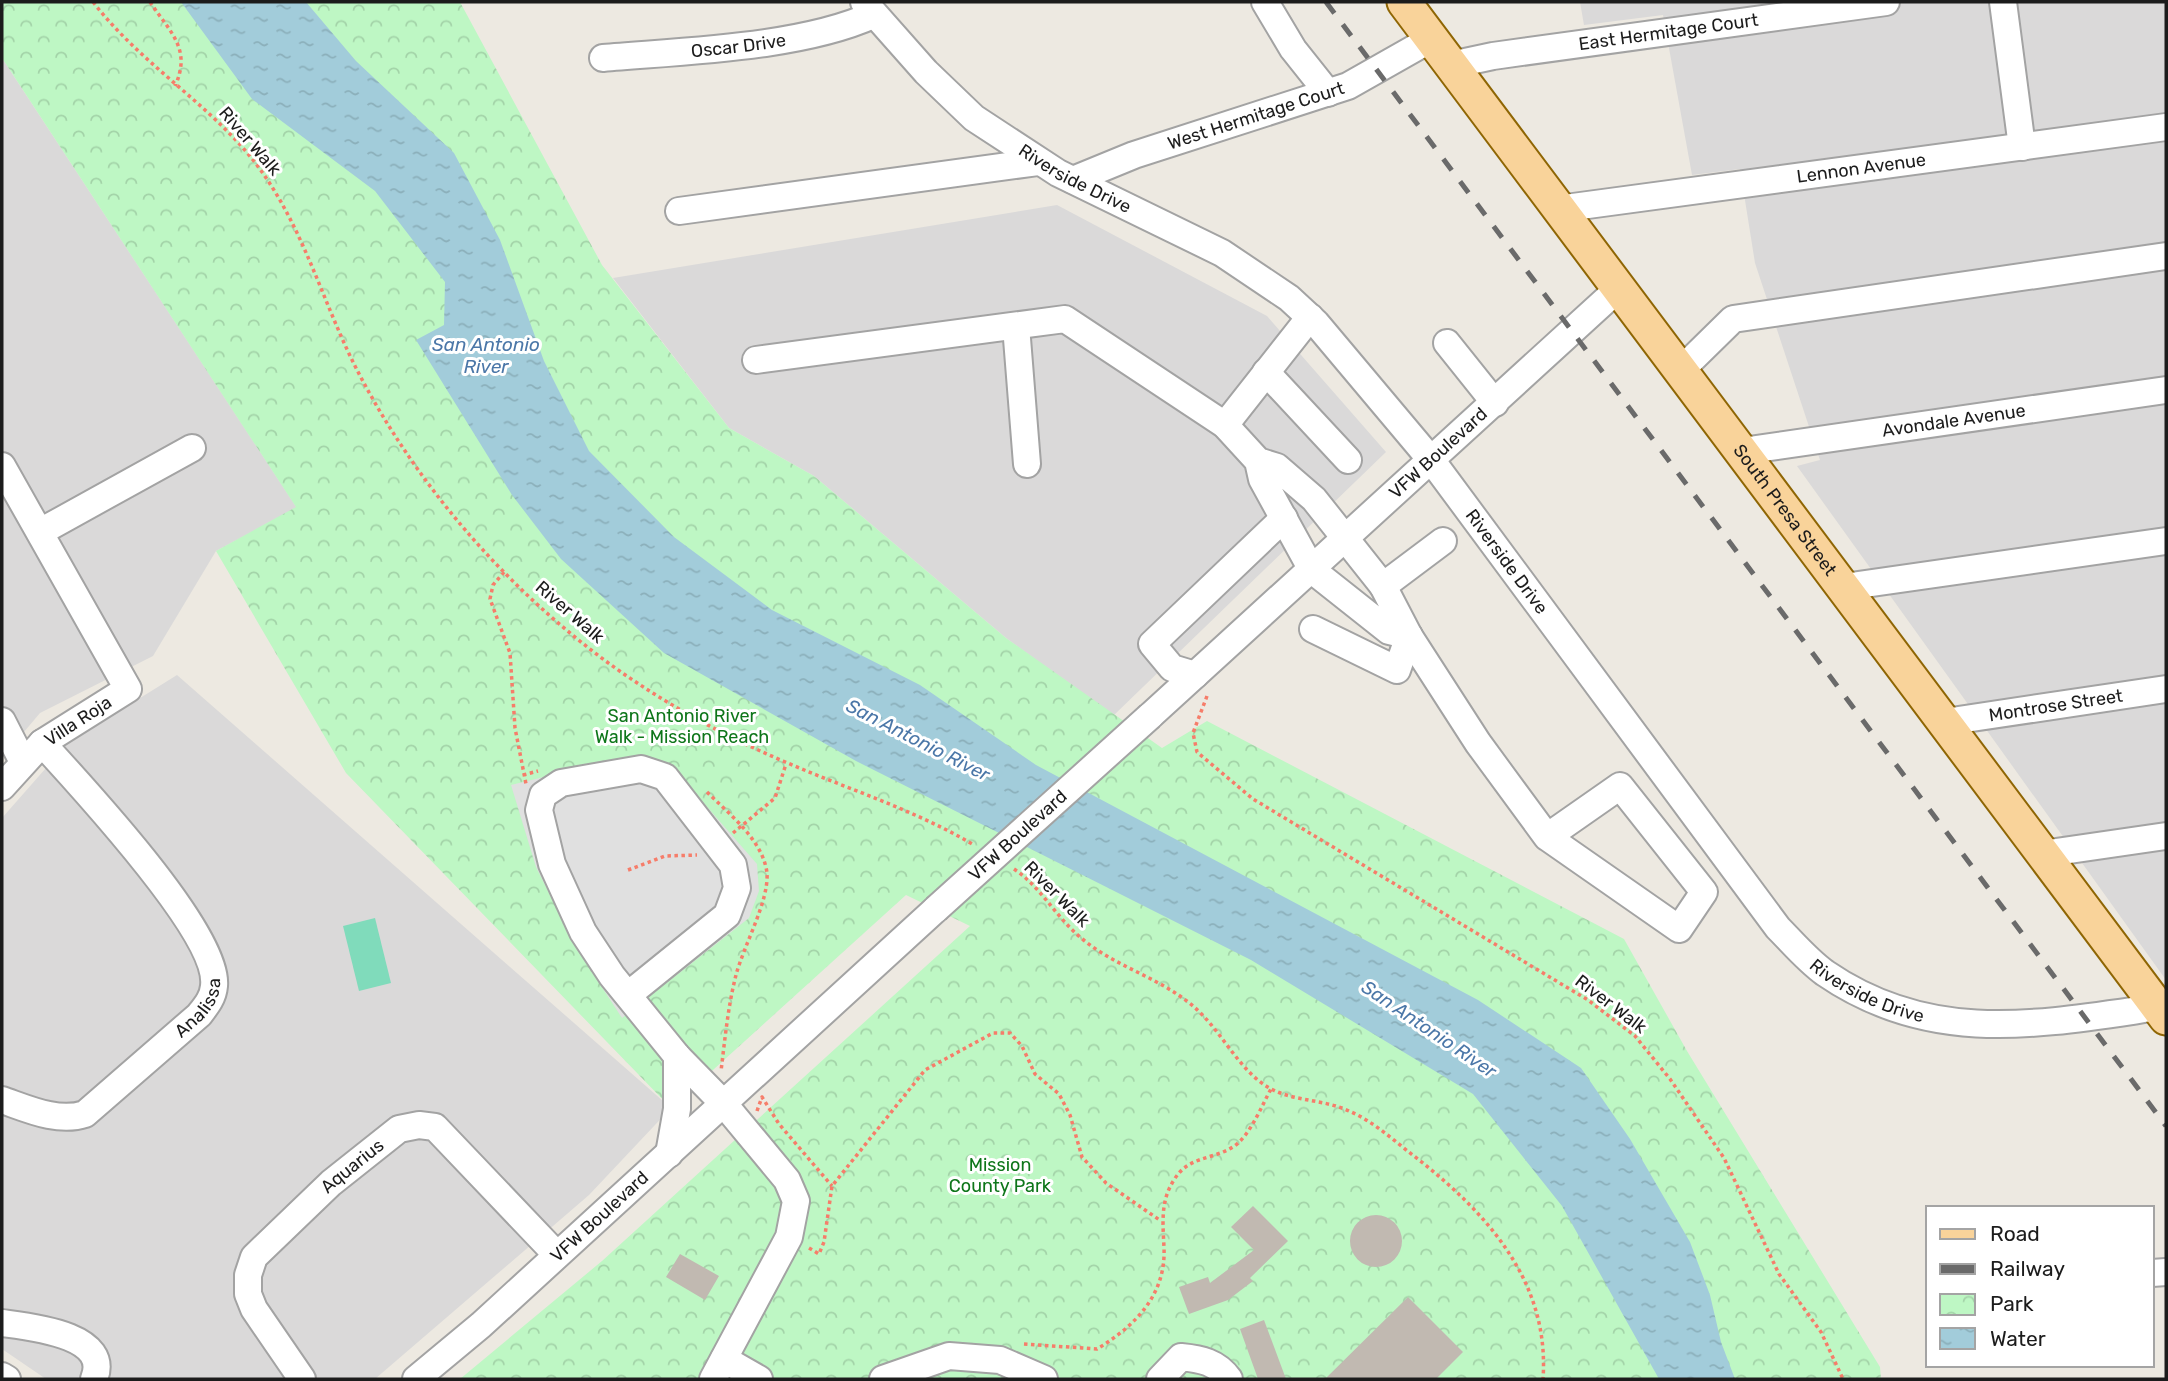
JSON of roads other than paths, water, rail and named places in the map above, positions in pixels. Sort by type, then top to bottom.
[{"type":"main road","name":"South Presa Street","points":[[1404,2],[2042,854],[2164,1010]]},
{"type":"street","points":[[1265,2],[1293,49],[1328,93]]},
{"type":"street","name":"East Hermitage Court","points":[[1451,65],[1493,56],[1886,2]]},
{"type":"street","points":[[2003,2],[2022,147]]},
{"type":"street","name":"Oscar Drive","points":[[603,58],[701,50],[843,29],[868,8]]},
{"type":"street","name":"Riverside Drive","points":[[868,8],[974,118],[1038,162],[1222,253],[1289,298],[1310,317],[1373,387],[1432,461],[1778,928],[1825,973],[1889,1007],[1950,1021],[1986,1025],[2048,1024],[2164,1010]]},
{"type":"street","name":"West Hermitage Court","points":[[1073,180],[1134,155],[1328,93],[1378,71],[1431,39]]},
{"type":"street","name":"Lennon Avenue","points":[[1558,209],[2166,127]]},
{"type":"street","points":[[679,211],[1038,162]]},
{"type":"street","points":[[1681,370],[1732,319],[2166,256]]},
{"type":"street","name":"VFW Boulevard","points":[[416,1379],[669,1154],[1619,288]]},
{"type":"street","points":[[1224,425],[1310,317]]},
{"type":"street","points":[[755,360],[1065,319],[1224,425],[1258,461],[1277,467],[1284,500],[1312,569],[1388,631],[1409,636]]},
{"type":"street","points":[[1016,326],[1027,464]]},
{"type":"street","points":[[1447,343],[1495,403]]},
{"type":"street","points":[[1266,372],[1348,460]]},
{"type":"street","name":"Avondale Avenue","points":[[1742,451],[2166,390]]},
{"type":"street","points":[[2,466],[40,532],[192,448]]},
{"type":"street","points":[[1195,675],[1172,668],[1152,644],[1284,500],[1314,499],[1386,591],[1409,636],[1478,743],[1547,837],[1679,929],[1704,892],[1620,786],[1547,837]]},
{"type":"street","name":"Villa Roja","points":[[2,787],[32,753],[128,689],[40,532]]},
{"type":"street","points":[[1368,615],[1386,591],[1443,541]]},
{"type":"street","points":[[1844,587],[2166,541]]},
{"type":"street","points":[[1313,629],[1397,670],[1409,636]]},
{"type":"street","name":"Montrose Street","points":[[1945,722],[2166,689]]},
{"type":"street","name":"Analissa","points":[[2,721],[32,753],[100,806],[194,929],[212,967],[214,985],[210,999],[199,1014],[99,1105],[85,1114],[74,1118],[54,1117],[2,1100]]},
{"type":"street","points":[[628,995],[727,915],[737,888],[733,865],[665,777],[640,769],[561,783],[543,795],[539,810],[552,864],[583,932],[628,995],[677,1056],[724,1104],[793,1191],[796,1213],[789,1237],[718,1369],[758,1379]]},
{"type":"street","points":[[2042,854],[2166,836]]},
{"type":"street","points":[[669,1154],[677,1108],[677,1056]]},
{"type":"street","name":"Aquarius","points":[[303,1379],[254,1309],[248,1294],[248,1275],[254,1257],[331,1183],[399,1129],[419,1125],[435,1127],[556,1255]]},
{"type":"street","points":[[2,1323],[74,1339],[91,1349],[99,1367],[94,1379]]},
{"type":"street","points":[[883,1379],[949,1356],[1000,1360],[1044,1379]]},
{"type":"street","points":[[1160,1379],[1181,1357],[1202,1359],[1223,1370],[1229,1379]]},
{"type":"street","points":[[2,1376],[7,1379]]},
{"type":"water","name":"San Antonio River","points":[[181,2],[306,2],[356,61],[454,153],[500,240],[544,361],[589,451],[674,537],[772,610],[920,685],[1036,765],[1478,1000],[1581,1068],[1630,1139],[1690,1242],[1710,1295],[1721,1342],[1735,1379],[1659,1379],[1562,1206],[1473,1094],[1251,960],[856,761],[664,653],[561,559],[512,495],[416,340],[444,325],[445,282],[375,191],[252,99]]},
{"type":"railway","points":[[1326,2],[2166,1126]]},
{"type":"park label","name":"San Antonio River Walk - Mission Reach","points":[[682,726]]},
{"type":"park label","name":"Mission County Park","points":[[1000,1175]]}]
